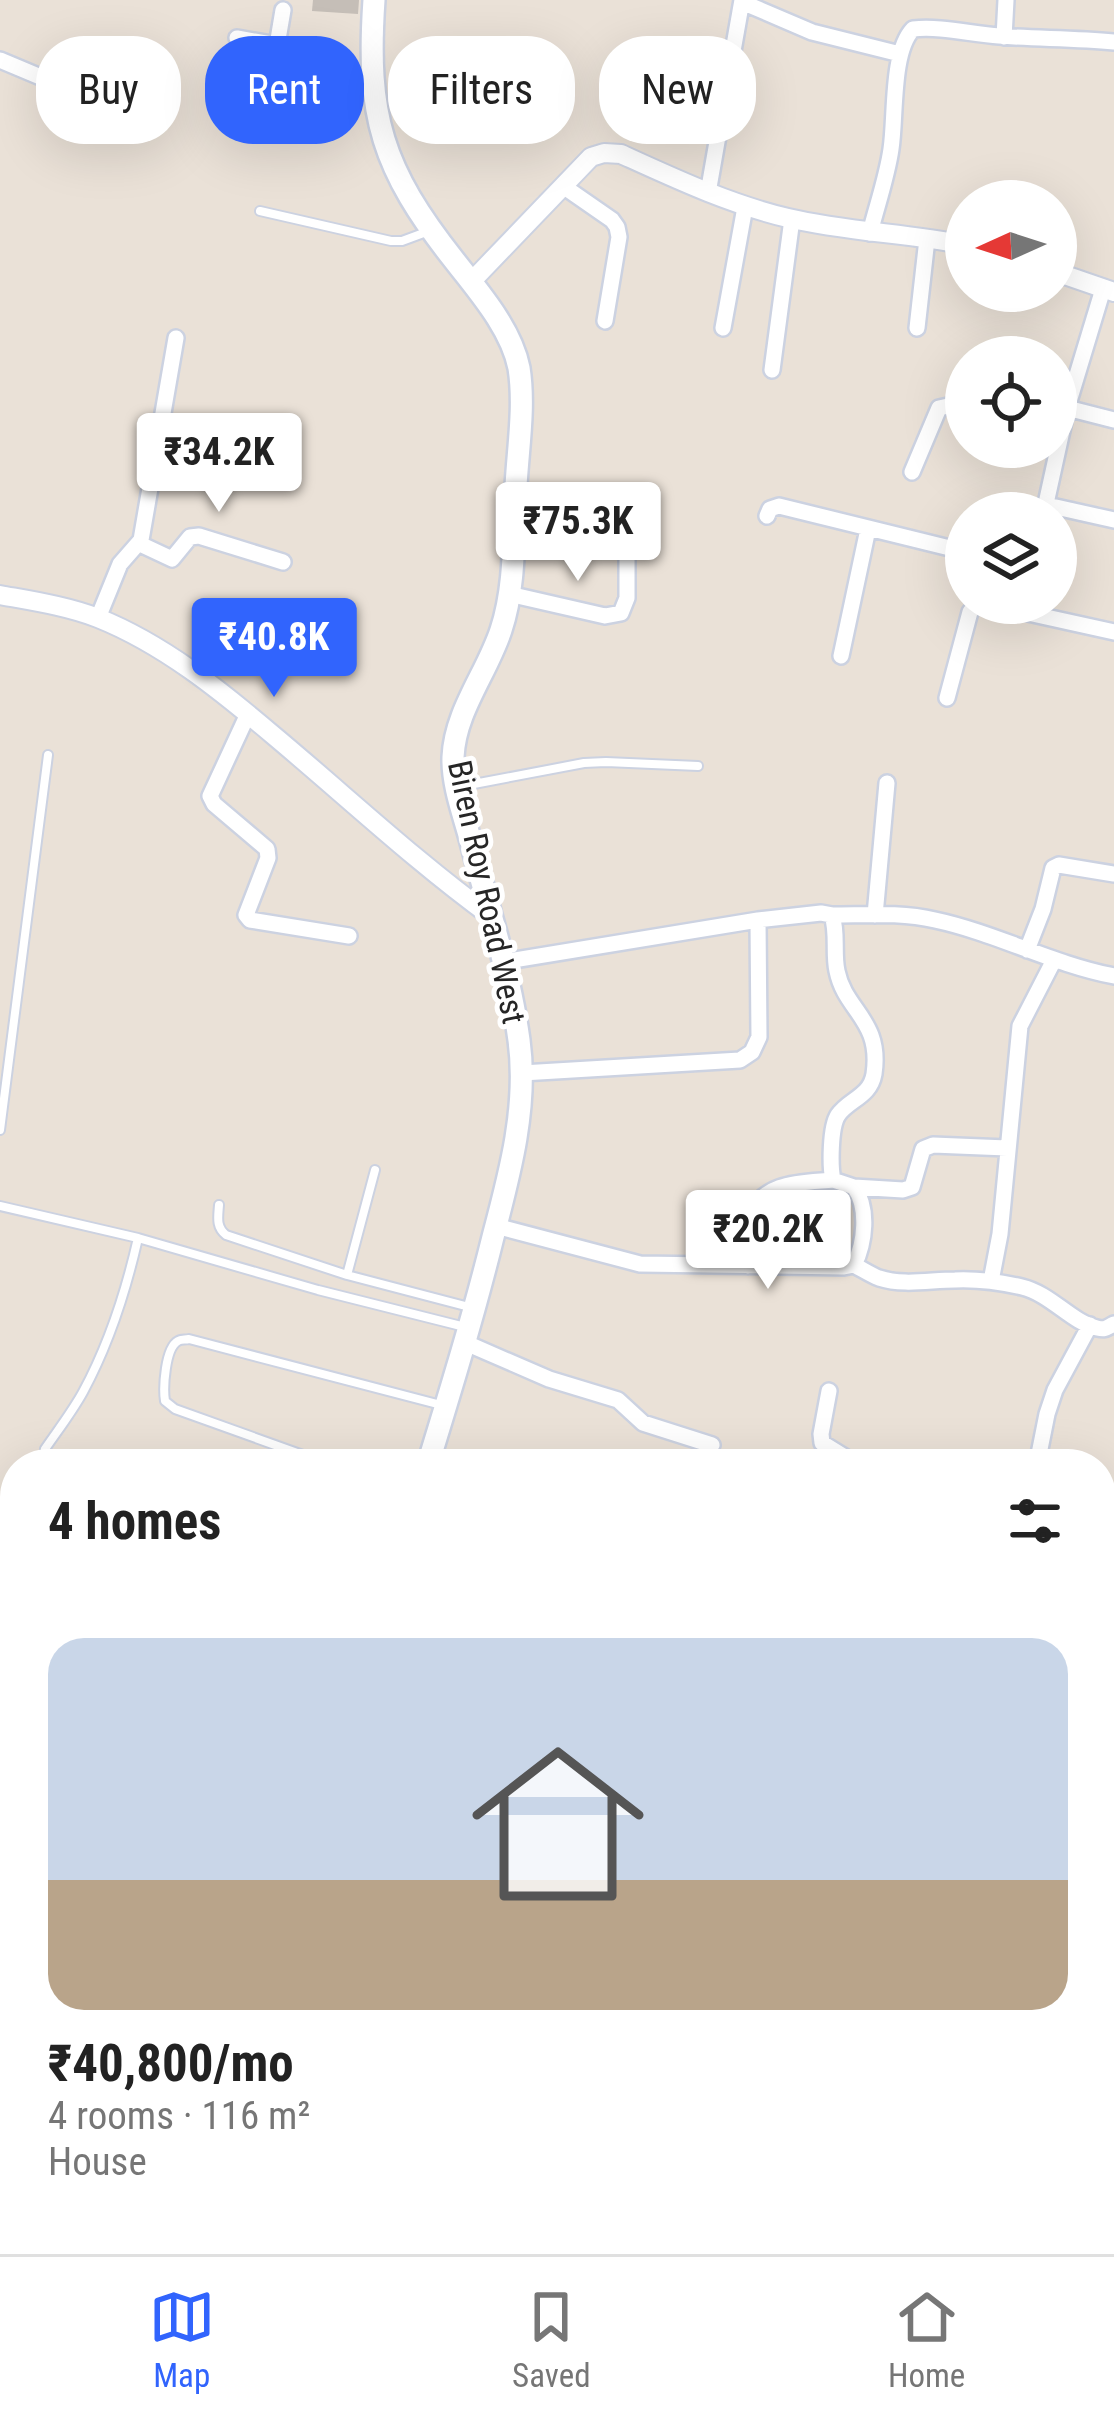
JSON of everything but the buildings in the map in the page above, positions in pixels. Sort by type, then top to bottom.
[{"type":"main road","name":"Biren Roy Road West","points":[[374,0],[370,51],[383,141],[398,180],[505,332],[518,365],[521,399],[509,594],[501,629],[458,727],[453,760],[492,916],[523,1073],[496,1226],[433,1449]]},
{"type":"street","points":[[1004,37],[1006,0]]},
{"type":"street","points":[[708,193],[742,1],[812,32],[900,55]]},
{"type":"street","points":[[279,36],[284,10]]},
{"type":"street","points":[[870,233],[891,151],[900,55],[904,38],[913,29],[1114,42]]},
{"type":"street","points":[[0,60],[36,75]]},
{"type":"street","points":[[364,83],[373,86]]},
{"type":"street","points":[[471,282],[591,157],[604,153],[621,154],[745,207],[870,233],[945,241]]},
{"type":"street","points":[[563,186],[617,227],[605,321]]},
{"type":"street","points":[[723,328],[745,207]]},
{"type":"street","points":[[772,370],[792,219]]},
{"type":"street","points":[[917,328],[926,239]]},
{"type":"street","points":[[1077,280],[1109,291],[1077,380]]},
{"type":"street","points":[[98,618],[120,564],[140,544],[176,338]]},
{"type":"street","points":[[912,472],[939,408],[945,407]]},
{"type":"street","points":[[1077,411],[1114,420]]},
{"type":"street","points":[[767,516],[770,508],[779,506],[945,547]]},
{"type":"street","points":[[1077,511],[1114,520]]},
{"type":"street","points":[[841,656],[868,529]]},
{"type":"street","points":[[140,544],[172,559],[194,535],[284,562]]},
{"type":"street","points":[[509,594],[604,616],[621,613],[627,598],[627,548]]},
{"type":"street","points":[[0,595],[98,618],[188,668],[432,872],[492,916]]},
{"type":"street","points":[[946,698],[967,624]]},
{"type":"street","points":[[1076,624],[1114,632]]},
{"type":"street","points":[[248,714],[210,796],[268,849],[246,915],[250,920],[349,936]]},
{"type":"street","points":[[875,915],[887,783]]},
{"type":"street","points":[[1027,950],[1053,868],[1114,874]]},
{"type":"street","points":[[502,962],[758,920],[875,915],[932,919],[1114,976]]},
{"type":"street","points":[[832,916],[837,976],[868,1026],[874,1072],[863,1096],[838,1116],[830,1170],[833,1180]]},
{"type":"street","points":[[523,1073],[740,1060],[752,1052],[759,1037],[758,920]]},
{"type":"street","points":[[991,1282],[1020,1026],[1054,960]]},
{"type":"street","points":[[748,1266],[752,1207],[774,1189],[833,1180],[854,1187],[903,1190],[912,1187],[923,1149],[933,1145],[1007,1148]]},
{"type":"street","points":[[854,1187],[863,1207],[862,1241],[854,1265]]},
{"type":"street","points":[[496,1226],[640,1264],[854,1265],[881,1278],[906,1282],[991,1282],[1028,1288],[1099,1329],[1114,1324]]},
{"type":"street","points":[[1040,1449],[1055,1390],[1090,1325]]},
{"type":"street","points":[[470,1327],[527,1371],[618,1400],[643,1423],[712,1445]]},
{"type":"street","points":[[829,1391],[821,1434],[822,1443],[832,1449]]},
{"type":"lane","points":[[260,211],[391,241],[430,230]]},
{"type":"lane","points":[[0,1130],[48,755]]},
{"type":"lane","points":[[457,788],[584,763],[698,766]]},
{"type":"lane","points":[[347,1275],[375,1170]]},
{"type":"lane","points":[[219,1205],[218,1222],[226,1235],[347,1275],[470,1327]]},
{"type":"lane","points":[[0,1206],[470,1327]]},
{"type":"lane","points":[[45,1449],[93,1373],[119,1309],[138,1238]]},
{"type":"lane","points":[[287,1449],[165,1401],[170,1350],[178,1341],[189,1339],[446,1406]]}]
